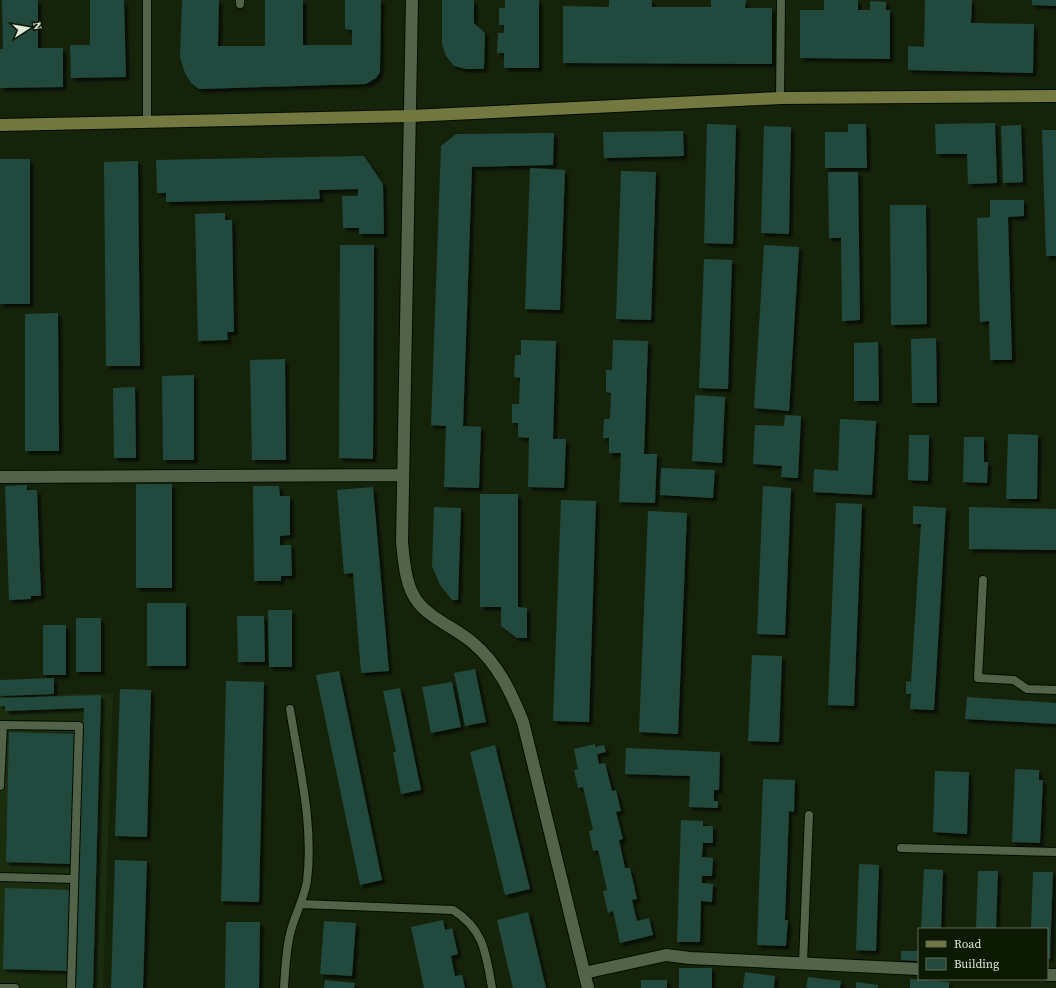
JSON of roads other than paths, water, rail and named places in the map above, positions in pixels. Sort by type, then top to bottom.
[{"type":"street","points":[[412,0],[402,542],[405,564],[411,589],[416,601],[425,610],[474,643],[499,671],[511,692],[523,722],[588,988]]},
{"type":"street","points":[[0,124],[410,116],[780,98],[1056,96]]},
{"type":"street","points":[[0,477],[403,475]]},
{"type":"street","points":[[584,973],[666,955],[690,958],[918,969]]},
{"type":"lane","points":[[147,0],[147,122]]},
{"type":"lane","points":[[780,0],[780,98]]},
{"type":"lane","points":[[983,580],[978,678],[1014,680],[1027,689],[1056,690]]},
{"type":"lane","points":[[284,988],[290,933],[301,904],[306,883],[309,851],[306,808],[290,709]]},
{"type":"lane","points":[[0,786],[1,726],[78,726],[71,988]]},
{"type":"lane","points":[[803,963],[809,815]]},
{"type":"lane","points":[[901,848],[1056,852]]},
{"type":"lane","points":[[0,877],[74,879]]},
{"type":"lane","points":[[301,904],[453,910],[463,916],[479,934],[492,988]]},
{"type":"lane","points":[[0,988],[15,988]]}]
